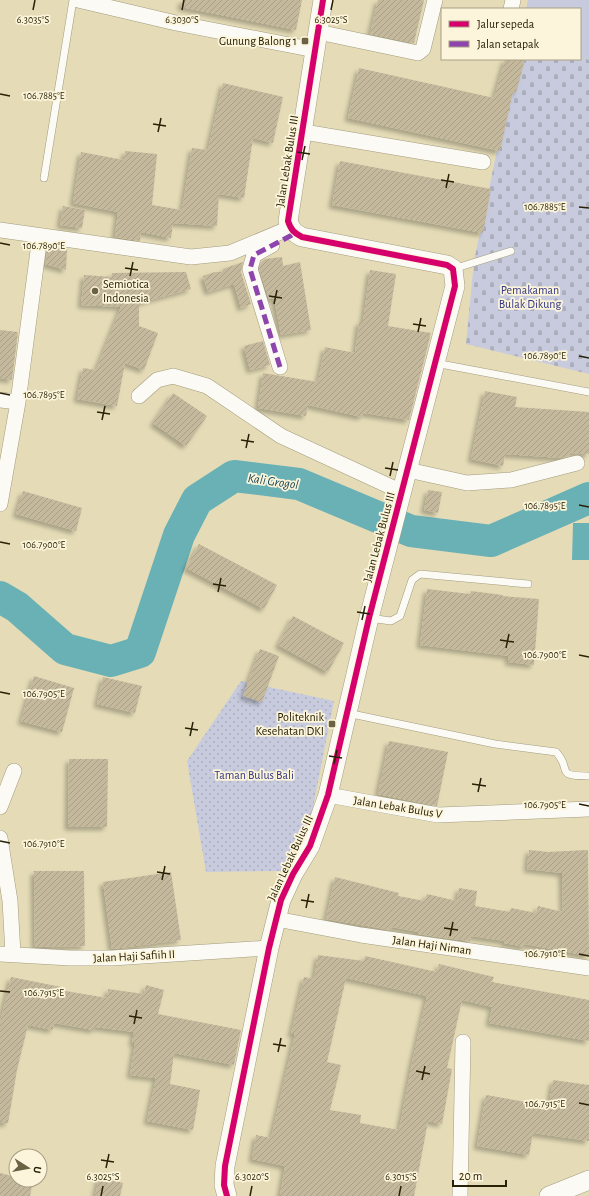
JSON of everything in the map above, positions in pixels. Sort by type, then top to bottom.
[{"type":"street","points":[[78,0],[176,23],[418,53],[423,49],[435,0]]},
{"type":"street","name":"Jalan Lebak Bulus III","points":[[292,231],[288,222],[304,132],[323,0]]},
{"type":"street","points":[[304,132],[483,162]]},
{"type":"street","points":[[0,230],[191,257],[230,253],[292,231],[447,265],[453,269]]},
{"type":"street","points":[[280,367],[250,269],[254,255],[292,231]]},
{"type":"street","points":[[0,504],[3,472],[18,402],[40,236]]},
{"type":"street","name":"Jalan Lebak Bulus III","points":[[227,1196],[224,1185],[226,1166],[269,948],[280,900],[293,874],[310,846],[328,796],[346,712],[369,618],[455,286],[453,269]]},
{"type":"street","points":[[139,396],[157,380],[173,376],[207,386],[281,436],[400,499]]},
{"type":"street","points":[[0,400],[18,402]]},
{"type":"street","points":[[408,470],[467,483],[511,480],[577,463]]},
{"type":"street","points":[[0,807],[14,771]]},
{"type":"street","name":"Jalan Lebak Bulus V","points":[[328,796],[438,815],[589,809]]},
{"type":"street","points":[[0,838],[10,901],[7,954]]},
{"type":"street","name":"Jalan Haji Niman","points":[[276,919],[361,935],[589,968]]},
{"type":"street","name":"Jalan Haji Safiih II","points":[[7,954],[70,958],[112,958],[269,948]]},
{"type":"street","points":[[460,1196],[463,1042]]},
{"type":"street","points":[[549,1196],[589,1180]]},
{"type":"lane","points":[[44,178],[73,0]]},
{"type":"lane","points":[[453,269],[511,251]]},
{"type":"lane","points":[[435,363],[589,392]]},
{"type":"lane","points":[[369,618],[391,621],[400,616],[412,580],[420,574],[528,584]]},
{"type":"lane","points":[[346,712],[494,744],[556,752],[560,756],[566,773],[571,776],[589,776]]},
{"type":"green space","points":[[528,0],[589,0],[589,60],[581,56],[581,8],[526,8]]},
{"type":"green space","name":"Pemakaman Bulak Dikung","points":[[581,56],[589,60],[589,374],[466,344],[474,261],[516,60],[581,60]]},
{"type":"green space","name":"Taman Bulus Bali","points":[[241,681],[334,701],[312,812],[281,871],[206,872],[187,761]]},
{"type":"water","points":[[573,523],[589,523],[589,560],[572,560]]},
{"type":"building","points":[[182,0],[302,0],[296,30],[181,7]]},
{"type":"building","points":[[378,0],[424,0],[414,43],[370,34]]},
{"type":"building","points":[[505,60],[525,60],[516,93],[513,92],[500,151],[348,118],[359,68],[494,98]]},
{"type":"building","points":[[223,83],[283,97],[273,143],[253,138],[244,198],[219,194],[217,226],[173,223],[171,238],[141,232],[140,241],[115,237],[118,212],[73,203],[81,152],[124,160],[125,151],[157,154],[152,205],[182,210],[192,148],[208,150]]},
{"type":"building","points":[[340,161],[491,189],[483,233],[332,205]]},
{"type":"building","points":[[63,206],[85,210],[82,228],[60,225]]},
{"type":"building","points":[[48,246],[67,249],[66,270],[45,264]]},
{"type":"building","points":[[282,257],[283,266],[300,262],[311,330],[281,335],[274,298],[269,299],[259,269],[262,261],[265,259]]},
{"type":"building","points":[[243,262],[241,272],[251,304],[241,308],[234,284],[208,292],[203,276],[215,272],[223,272],[223,269]]},
{"type":"building","points":[[370,270],[396,274],[388,326],[431,333],[409,420],[363,413],[362,417],[308,405],[306,416],[258,408],[263,373],[318,382],[325,347],[355,353],[359,322],[363,322]]},
{"type":"building","points":[[186,272],[191,289],[139,303],[139,326],[158,333],[144,370],[125,363],[117,406],[77,399],[83,368],[96,370],[121,307],[81,305],[84,275],[112,277],[112,273]]},
{"type":"building","points":[[0,330],[18,332],[12,380],[0,378]]},
{"type":"building","points":[[263,341],[270,365],[250,370],[244,346]]},
{"type":"building","points":[[485,391],[517,397],[515,407],[589,412],[589,454],[570,453],[569,456],[561,458],[505,454],[503,466],[471,459]]},
{"type":"building","points":[[173,393],[207,416],[186,446],[153,423]]},
{"type":"building","points":[[428,490],[442,492],[438,513],[424,510]]},
{"type":"building","points":[[23,491],[82,508],[76,531],[16,514]]},
{"type":"building","points":[[199,544],[277,585],[264,609],[186,568]]},
{"type":"building","points":[[427,589],[470,594],[471,591],[503,595],[502,596],[539,599],[534,665],[508,662],[509,656],[420,645]]},
{"type":"building","points":[[293,616],[344,643],[328,672],[278,645]]},
{"type":"building","points":[[260,649],[279,656],[262,702],[243,696]]},
{"type":"building","points":[[34,676],[74,688],[62,732],[21,721]]},
{"type":"building","points":[[103,677],[142,686],[135,713],[97,704]]},
{"type":"building","points":[[389,741],[448,752],[437,806],[378,794]]},
{"type":"building","points":[[69,759],[108,759],[107,827],[68,827]]},
{"type":"building","points":[[529,850],[548,852],[588,850],[589,956],[525,944],[525,947],[504,943],[505,941],[471,936],[470,941],[418,934],[418,932],[392,927],[391,930],[326,919],[335,877],[399,893],[398,896],[425,901],[427,894],[457,901],[459,888],[477,891],[475,906],[510,912],[511,908],[536,913],[538,906],[563,912],[562,873],[527,869]]},
{"type":"building","points":[[34,871],[84,871],[85,946],[35,947]]},
{"type":"building","points":[[171,872],[181,940],[112,949],[103,882]]},
{"type":"building","points":[[318,955],[364,961],[365,956],[437,972],[439,964],[494,977],[492,982],[589,1000],[589,1041],[489,1023],[492,1007],[462,1000],[447,1068],[452,1069],[442,1124],[428,1121],[414,1196],[280,1196],[285,1166],[252,1159],[256,1135],[271,1138],[295,1034],[291,1034],[304,977],[314,979]],"holes":[[[346,978],[427,996],[399,1130],[360,1123],[361,1115],[330,1110],[341,1065],[327,1062]]]},
{"type":"building","points":[[11,977],[61,987],[60,990],[107,998],[108,989],[144,994],[146,985],[164,990],[158,1014],[241,1030],[234,1065],[174,1053],[170,1084],[200,1090],[193,1130],[147,1121],[156,1078],[130,1075],[135,1043],[132,1043],[134,1032],[95,1027],[94,1030],[54,1023],[53,1030],[28,1025],[17,1070],[8,1123],[0,1123],[0,1022]]},
{"type":"building","points":[[553,1080],[589,1085],[589,1141],[533,1133],[529,1155],[477,1146],[486,1095],[549,1106]]},
{"type":"building","points":[[0,1173],[8,1175],[8,1188],[32,1188],[30,1196],[0,1196]]},
{"type":"building","points":[[99,1177],[123,1183],[120,1196],[95,1196]]},
{"type":"waterway","name":"Kali Grogol","points":[[0,597],[17,607],[65,649],[111,661],[140,652],[179,535],[197,500],[234,476],[299,484],[411,531],[491,541],[589,498]]},
{"type":"marked path","points":[[280,367],[250,269],[254,255],[294,234]]},
{"type":"cycle path","points":[[227,1196],[224,1185],[225,1166],[269,948],[281,900],[293,874],[310,846],[328,795],[369,618],[455,286],[453,269],[447,265],[302,237],[295,233],[290,227],[288,221],[323,0]]},
{"type":"place","name":"Gunung Balong 1","points":[[305,41]]},
{"type":"place","name":"Semiotica Indonesia","points":[[95,291]]},
{"type":"place","name":"Politeknik Kesehatan DKI","points":[[332,724]]}]
